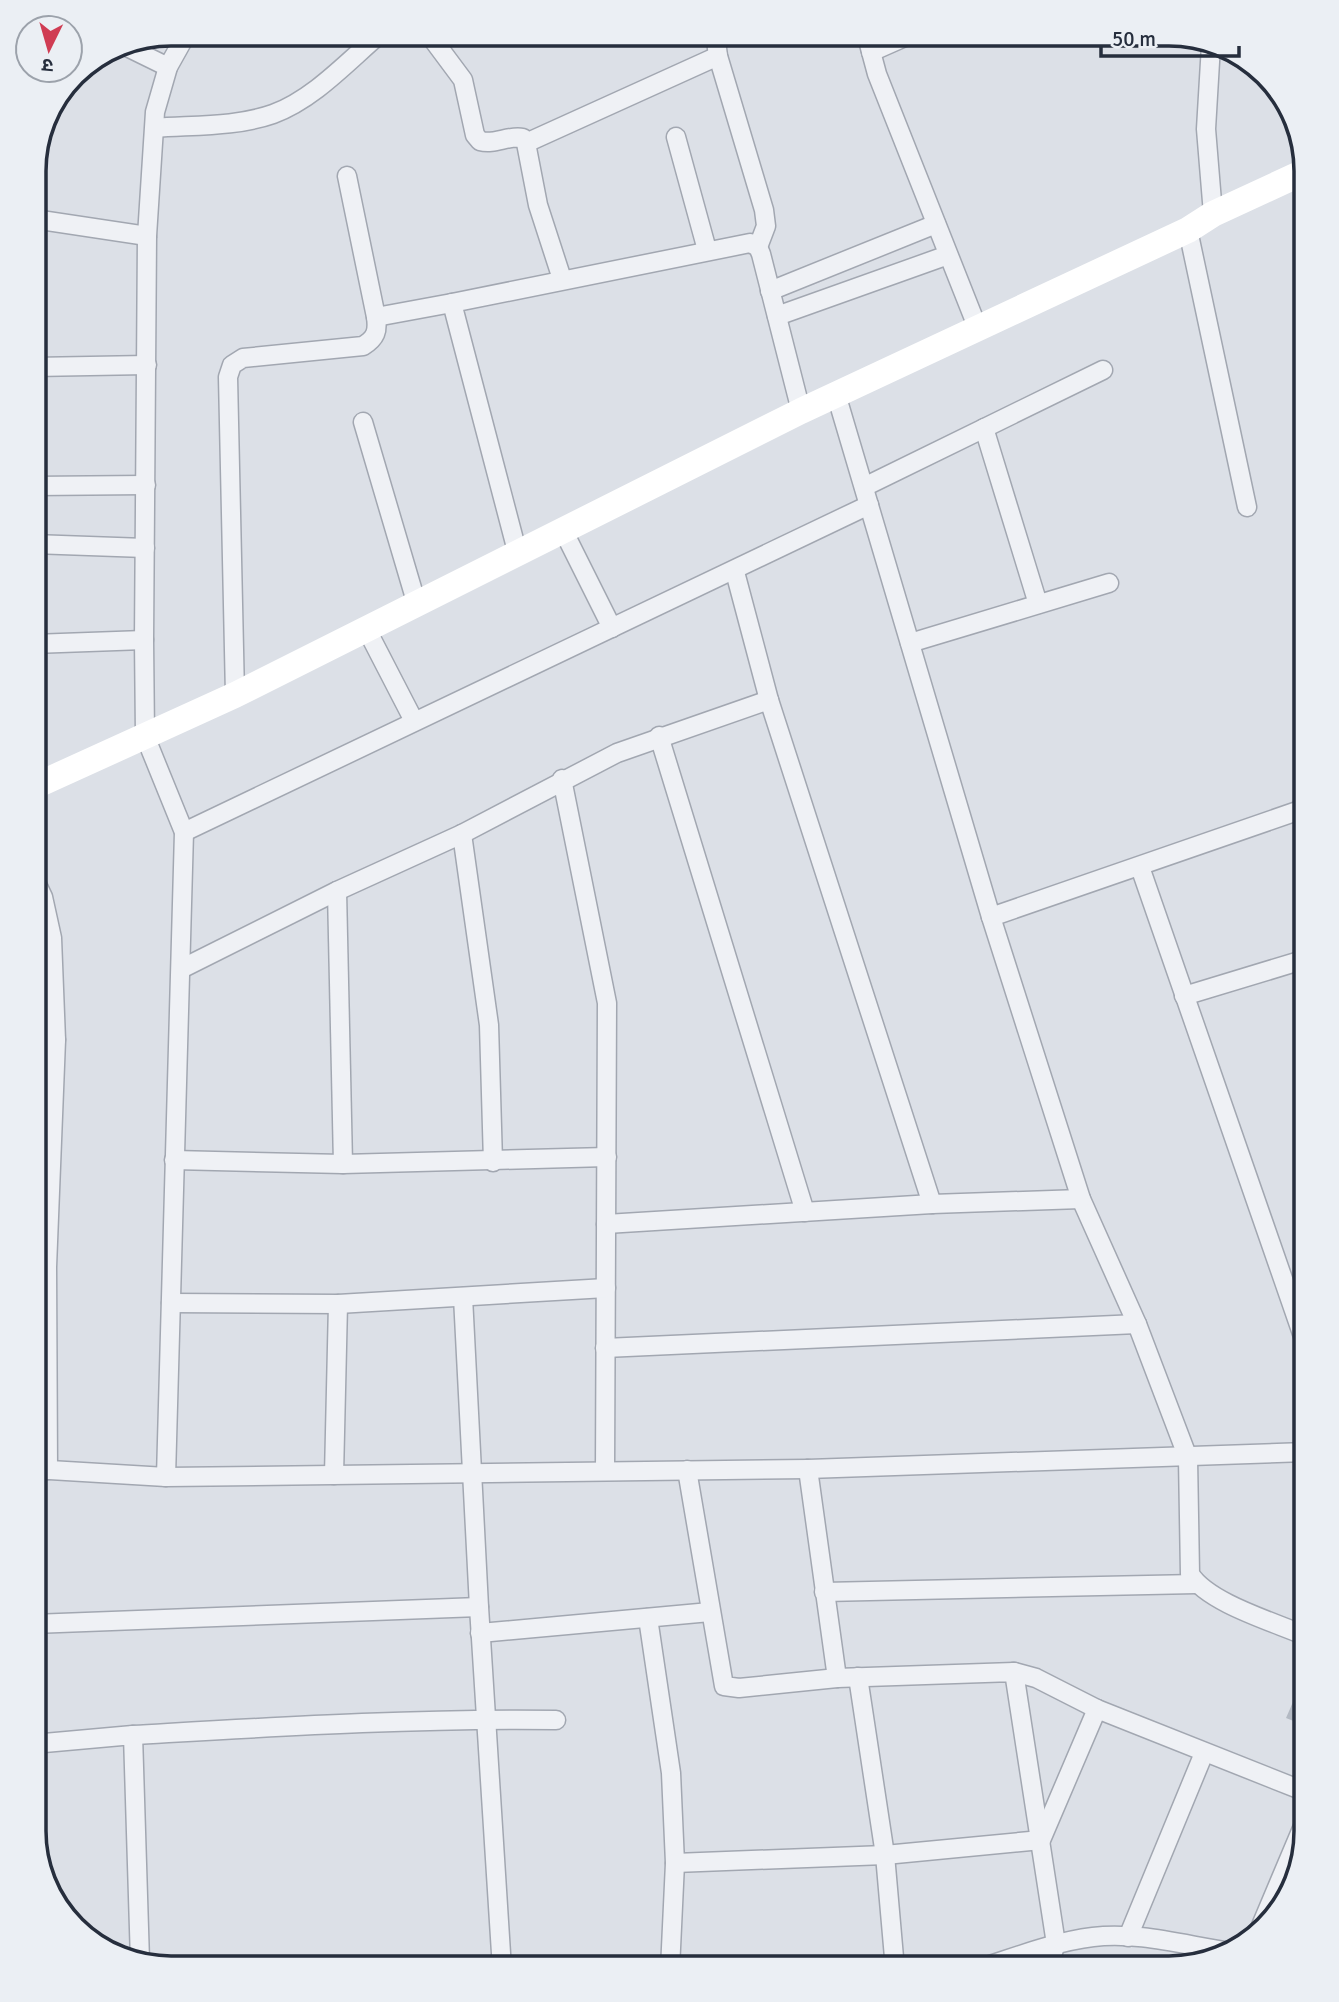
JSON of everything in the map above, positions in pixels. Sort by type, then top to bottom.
[{"type":"street","points":[[166,1477],[184,832],[145,736],[147,236],[158,97],[168,67],[180,46]]},
{"type":"street","points":[[155,128],[240,123],[273,114],[308,95],[366,46]]},
{"type":"street","points":[[438,46],[463,80],[475,135],[480,141],[496,142],[517,137],[523,138],[526,143],[538,205],[562,279]]},
{"type":"street","points":[[717,46],[764,210],[766,226],[758,247],[802,411]]},
{"type":"street","points":[[869,46],[978,329]]},
{"type":"street","points":[[871,52],[885,46]]},
{"type":"street","points":[[135,51],[168,67]]},
{"type":"street","points":[[1211,53],[1206,128],[1213,214]]},
{"type":"street","points":[[526,143],[718,56]]},
{"type":"street","points":[[676,137],[707,250]]},
{"type":"street","points":[[235,695],[228,377],[232,365],[243,358],[363,346],[373,340],[377,329],[376,317],[347,176]]},
{"type":"street","points":[[46,781],[235,695],[836,394],[1188,230],[1213,214],[1294,177]]},
{"type":"street","points":[[46,221],[147,236]]},
{"type":"street","points":[[770,291],[936,225]]},
{"type":"street","points":[[1188,230],[1247,507]]},
{"type":"street","points":[[376,317],[740,243],[758,247]]},
{"type":"street","points":[[777,316],[948,255]]},
{"type":"street","points":[[453,303],[519,555]]},
{"type":"street","points":[[46,368],[147,365]]},
{"type":"street","points":[[864,487],[1103,370]]},
{"type":"street","points":[[836,394],[991,917],[1081,1199],[1137,1324],[1188,1458],[1190,1574],[1196,1584],[1212,1595],[1294,1631]]},
{"type":"street","points":[[363,422],[417,605]]},
{"type":"street","points":[[984,428],[1038,604]]},
{"type":"street","points":[[46,486],[146,485]]},
{"type":"street","points":[[184,832],[414,721],[735,572],[869,505]]},
{"type":"street","points":[[564,532],[612,628]]},
{"type":"street","points":[[46,544],[145,548]]},
{"type":"street","points":[[735,572],[769,700],[932,1204]]},
{"type":"street","points":[[910,643],[1109,583]]},
{"type":"street","points":[[367,630],[414,721]]},
{"type":"street","points":[[46,644],[144,640]]},
{"type":"street","points":[[181,970],[337,891],[462,834],[562,779],[659,736],[769,700]]},
{"type":"street","points":[[659,736],[805,1212]]},
{"type":"street","points":[[562,779],[607,1003],[605,1470]]},
{"type":"street","points":[[991,917],[1294,812]]},
{"type":"street","points":[[462,834],[489,1025],[493,1162]]},
{"type":"street","points":[[1140,867],[1294,1311]]},
{"type":"street","points":[[337,891],[344,1164]]},
{"type":"street","points":[[46,928],[52,938],[56,1040],[46,1301]]},
{"type":"street","points":[[1184,996],[1294,966]]},
{"type":"street","points":[[46,1045],[56,1040]]},
{"type":"street","points":[[174,1160],[344,1164],[607,1157]]},
{"type":"street","points":[[606,1224],[932,1204],[1081,1199]]},
{"type":"street","points":[[171,1303],[338,1304],[606,1288]]},
{"type":"street","points":[[463,1297],[501,1956]]},
{"type":"street","points":[[334,1475],[338,1304]]},
{"type":"street","points":[[605,1348],[1137,1324]]},
{"type":"street","points":[[46,1470],[166,1477],[808,1469],[1294,1453]]},
{"type":"street","points":[[808,1469],[836,1678]]},
{"type":"street","points":[[687,1470],[724,1686],[739,1688],[836,1678],[1014,1672],[1036,1678],[1097,1709],[1294,1787]]},
{"type":"street","points":[[824,1592],[1196,1584]]},
{"type":"street","points":[[46,1624],[479,1607]]},
{"type":"street","points":[[481,1633],[710,1612]]},
{"type":"street","points":[[648,1618],[668,1741],[675,1863],[671,1956]]},
{"type":"street","points":[[1014,1672],[1056,1944],[1052,1956]]},
{"type":"street","points":[[858,1677],[885,1855],[894,1956]]},
{"type":"street","points":[[1041,1840],[1097,1709]]},
{"type":"street","points":[[46,1743],[133,1735],[486,1719],[556,1720]]},
{"type":"street","points":[[133,1735],[140,1952]]},
{"type":"street","points":[[1128,1937],[1204,1753]]},
{"type":"street","points":[[675,1863],[885,1855],[1041,1840]]},
{"type":"street","points":[[1269,1906],[1291,1856]]},
{"type":"street","points":[[1019,1956],[1056,1944],[1095,1937],[1128,1937],[1210,1949]]},
{"type":"building","points":[[1294,1700],[1294,1721],[1286,1718]]}]
